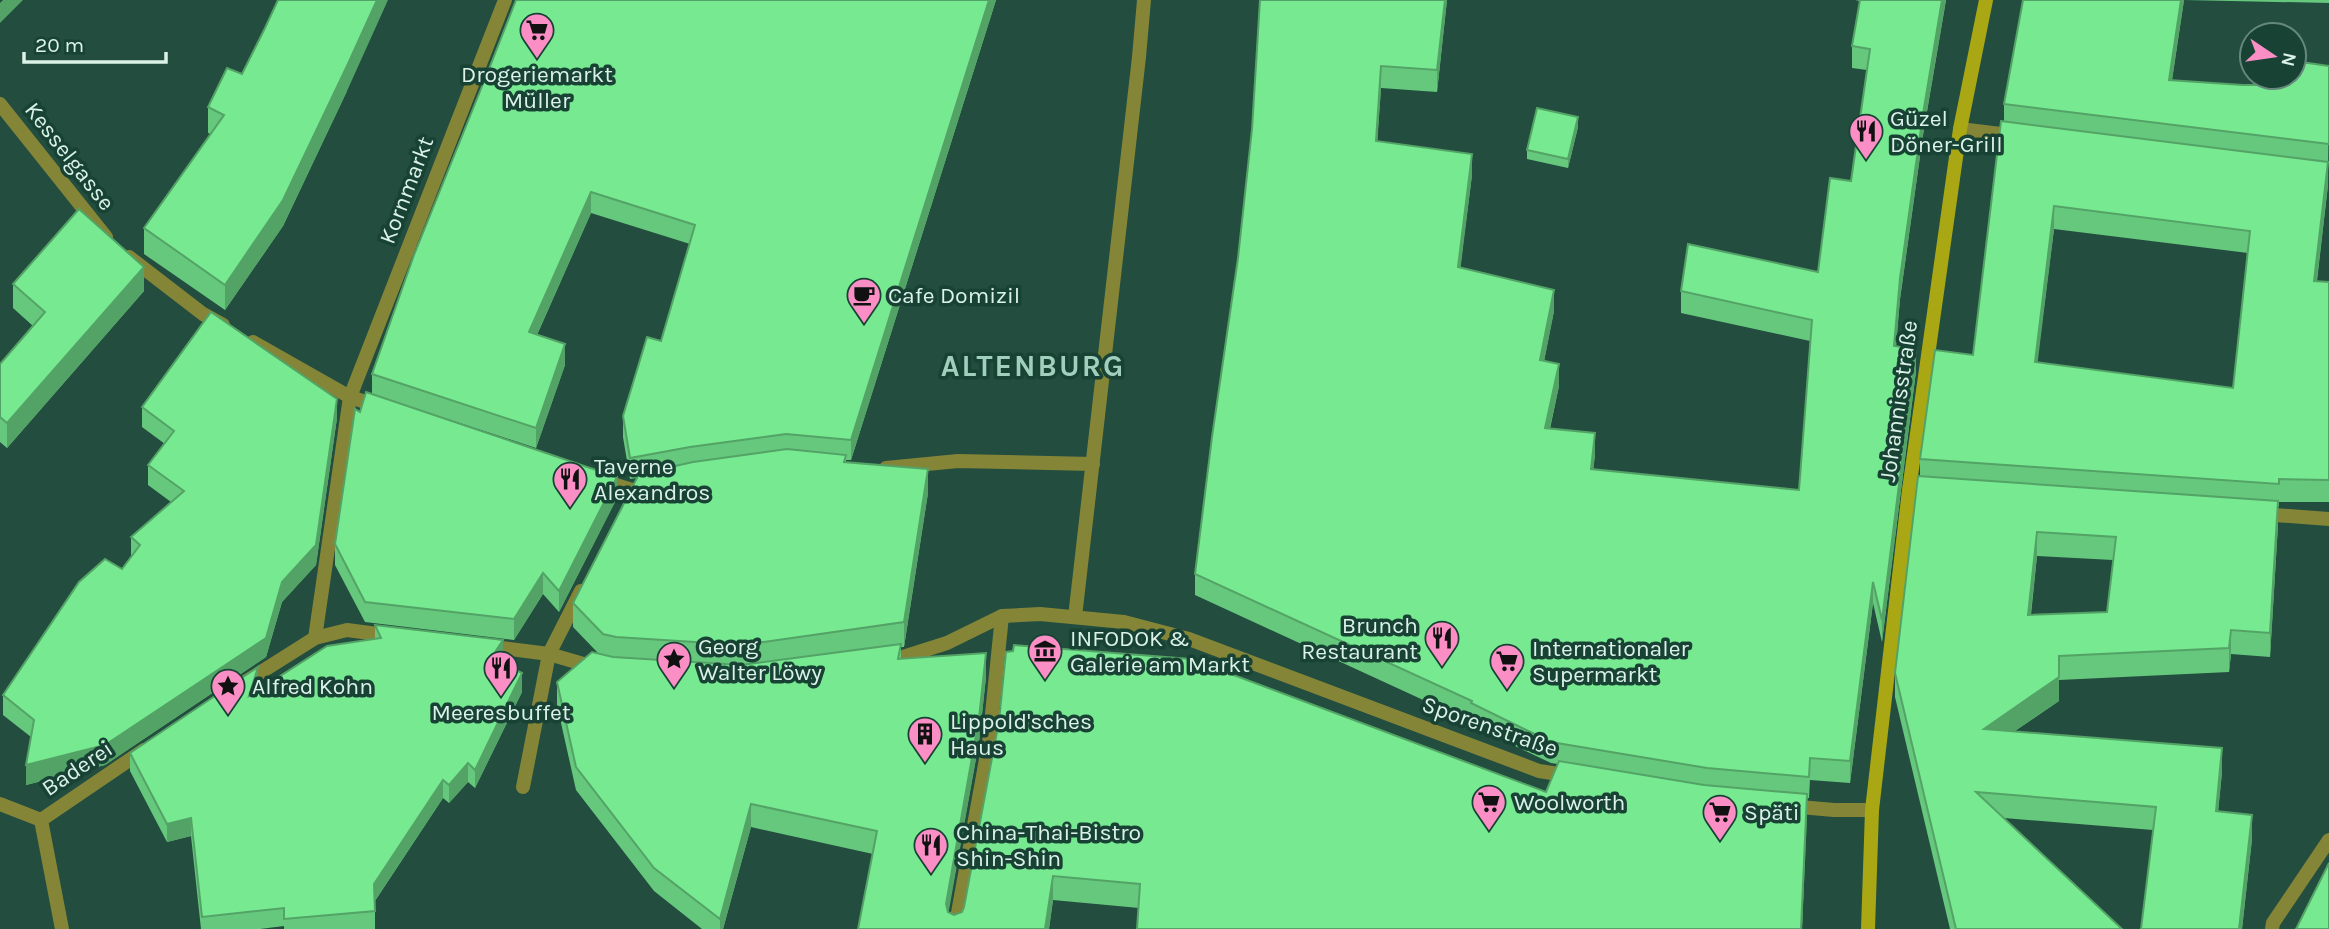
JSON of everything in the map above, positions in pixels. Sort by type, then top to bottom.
[{"type":"street","name":"Kornmarkt","points":[[350,397],[505,0]]},
{"type":"street","points":[[1075,617],[1144,0]]},
{"type":"street","name":"Johannisstraße","points":[[1868,929],[1872,810],[1916,491],[1960,129],[1986,0]]},
{"type":"street","name":"Kesselgasse","points":[[0,104],[111,243],[203,314],[350,397],[396,411]]},
{"type":"street","points":[[1960,129],[2028,138]]},
{"type":"street","points":[[315,638],[350,397]]},
{"type":"street","points":[[874,469],[958,461],[1093,464]]},
{"type":"street","points":[[580,473],[629,496],[666,483]]},
{"type":"street","points":[[2248,513],[2329,519]]},
{"type":"street","points":[[523,787],[549,654],[591,572]]},
{"type":"street","name":"Sporenstraße","points":[[1002,616],[1040,614],[1124,622],[1189,639],[1539,771],[1591,780]]},
{"type":"street","points":[[876,661],[902,657],[947,643],[1002,616]]},
{"type":"street","points":[[955,929],[989,743],[1002,616]]},
{"type":"street","points":[[235,688],[315,638],[347,630],[404,637]]},
{"type":"street","points":[[469,644],[549,654],[614,671]]},
{"type":"street","name":"Baderei","points":[[41,820],[155,743]]},
{"type":"street","points":[[0,804],[41,820],[62,929]]},
{"type":"street","points":[[1770,805],[1872,810]]},
{"type":"street","points":[[2272,929],[2273,923],[2329,840]]},
{"type":"building","points":[[278,0],[377,0],[283,200],[225,285],[144,228],[224,115],[208,107],[227,68],[242,74]]},
{"type":"building","points":[[516,0],[989,0],[851,440],[786,434],[630,458],[623,416],[647,337],[661,341],[695,225],[591,192],[529,332],[565,344],[536,428],[372,374],[414,255]]},
{"type":"building","points":[[1260,0],[1445,0],[1437,70],[1381,66],[1376,141],[1472,154],[1458,267],[1554,290],[1540,360],[1559,364],[1545,428],[1595,433],[1591,469],[1799,490],[1812,320],[1681,291],[1688,244],[1818,272],[1830,178],[1851,181],[1870,49],[1852,46],[1860,0],[1942,0],[1900,278],[1894,346],[1916,349],[1882,620],[1873,582],[1850,761],[1810,758],[1809,777],[1707,768],[1551,742],[1471,703],[1472,701],[1195,574],[1238,258],[1252,129]]},
{"type":"building","points":[[2023,0],[2181,0],[2169,80],[2238,85],[2238,91],[2308,91],[2308,63],[2329,66],[2329,144],[2004,104]]},
{"type":"building","points":[[1537,108],[1578,117],[1568,159],[1527,150]]},
{"type":"building","points":[[2001,121],[2328,162],[2314,281],[2329,282],[2329,480],[2279,479],[2279,484],[1920,459],[1935,350],[1973,355]],"holes":[[[2054,206],[2250,231],[2233,388],[2035,362]]]},
{"type":"building","points":[[79,209],[144,267],[7,423],[0,417],[0,364],[45,312],[13,284]]},
{"type":"building","points":[[211,312],[337,399],[316,545],[282,582],[266,638],[105,745],[26,765],[34,720],[3,695],[79,582],[105,559],[122,569],[140,545],[131,537],[184,491],[148,465],[174,431],[142,407]]},
{"type":"building","points":[[366,392],[617,477],[559,591],[543,573],[514,619],[365,602],[335,544],[355,409],[360,412]]},
{"type":"building","points":[[787,449],[846,455],[844,462],[928,469],[904,622],[742,645],[603,634],[573,603],[639,474],[693,462]]},
{"type":"building","points":[[1918,476],[2278,501],[2270,633],[2231,630],[2229,648],[2059,656],[2059,677],[1984,729],[2222,748],[2216,811],[2252,815],[2239,929],[2141,929],[2156,807],[1976,792],[2122,929],[1956,929],[1895,673]],"holes":[[[2037,532],[2116,537],[2107,612],[2028,615]]]},
{"type":"building","points":[[375,625],[503,640],[491,658],[522,673],[475,770],[468,763],[449,785],[443,780],[374,884],[375,911],[284,919],[284,908],[202,917],[191,818],[167,824],[130,753],[258,667],[249,696],[327,646],[381,638]]},
{"type":"building","points":[[901,644],[898,659],[986,653],[979,718],[946,904],[948,912],[954,915],[962,912],[964,907],[999,721],[1006,652],[1013,651],[1014,645],[1191,659],[1546,792],[1559,761],[1704,785],[1807,794],[1801,929],[1137,929],[1140,884],[1053,876],[1045,929],[858,929],[877,831],[751,804],[720,919],[654,868],[576,767],[557,682],[592,652],[613,657],[741,665]]},
{"type":"building","points":[[2329,863],[2329,929],[2296,929]]},
{"type":"place","name":"Drogeriemarkt Müller","points":[[537,60]]},
{"type":"place","name":"Güzel Döner-Grill","points":[[1866,161]]},
{"type":"place","name":"Cafe Domizil","points":[[864,325]]},
{"type":"place","name":"Taverne Alexandros","points":[[570,509]]},
{"type":"place","name":"Brunch Restaurant","points":[[1442,668]]},
{"type":"place","name":"INFODOK & Galerie am Markt","points":[[1045,681]]},
{"type":"place","name":"Georg Walter Löwy","points":[[674,689]]},
{"type":"place","name":"Internationaler Supermarkt","points":[[1507,691]]},
{"type":"place","name":"Meeresbuffet","points":[[501,698]]},
{"type":"place","name":"Alfred Kohn","points":[[228,716]]},
{"type":"place","name":"Lippold'sches Haus","points":[[925,764]]},
{"type":"place","name":"Woolworth","points":[[1489,832]]},
{"type":"place","name":"Späti","points":[[1720,842]]},
{"type":"place","name":"China-Thai-Bistro Shin-Shin","points":[[931,875]]},
{"type":"district","name":"ALTENBURG","points":[[1033,366]]}]
